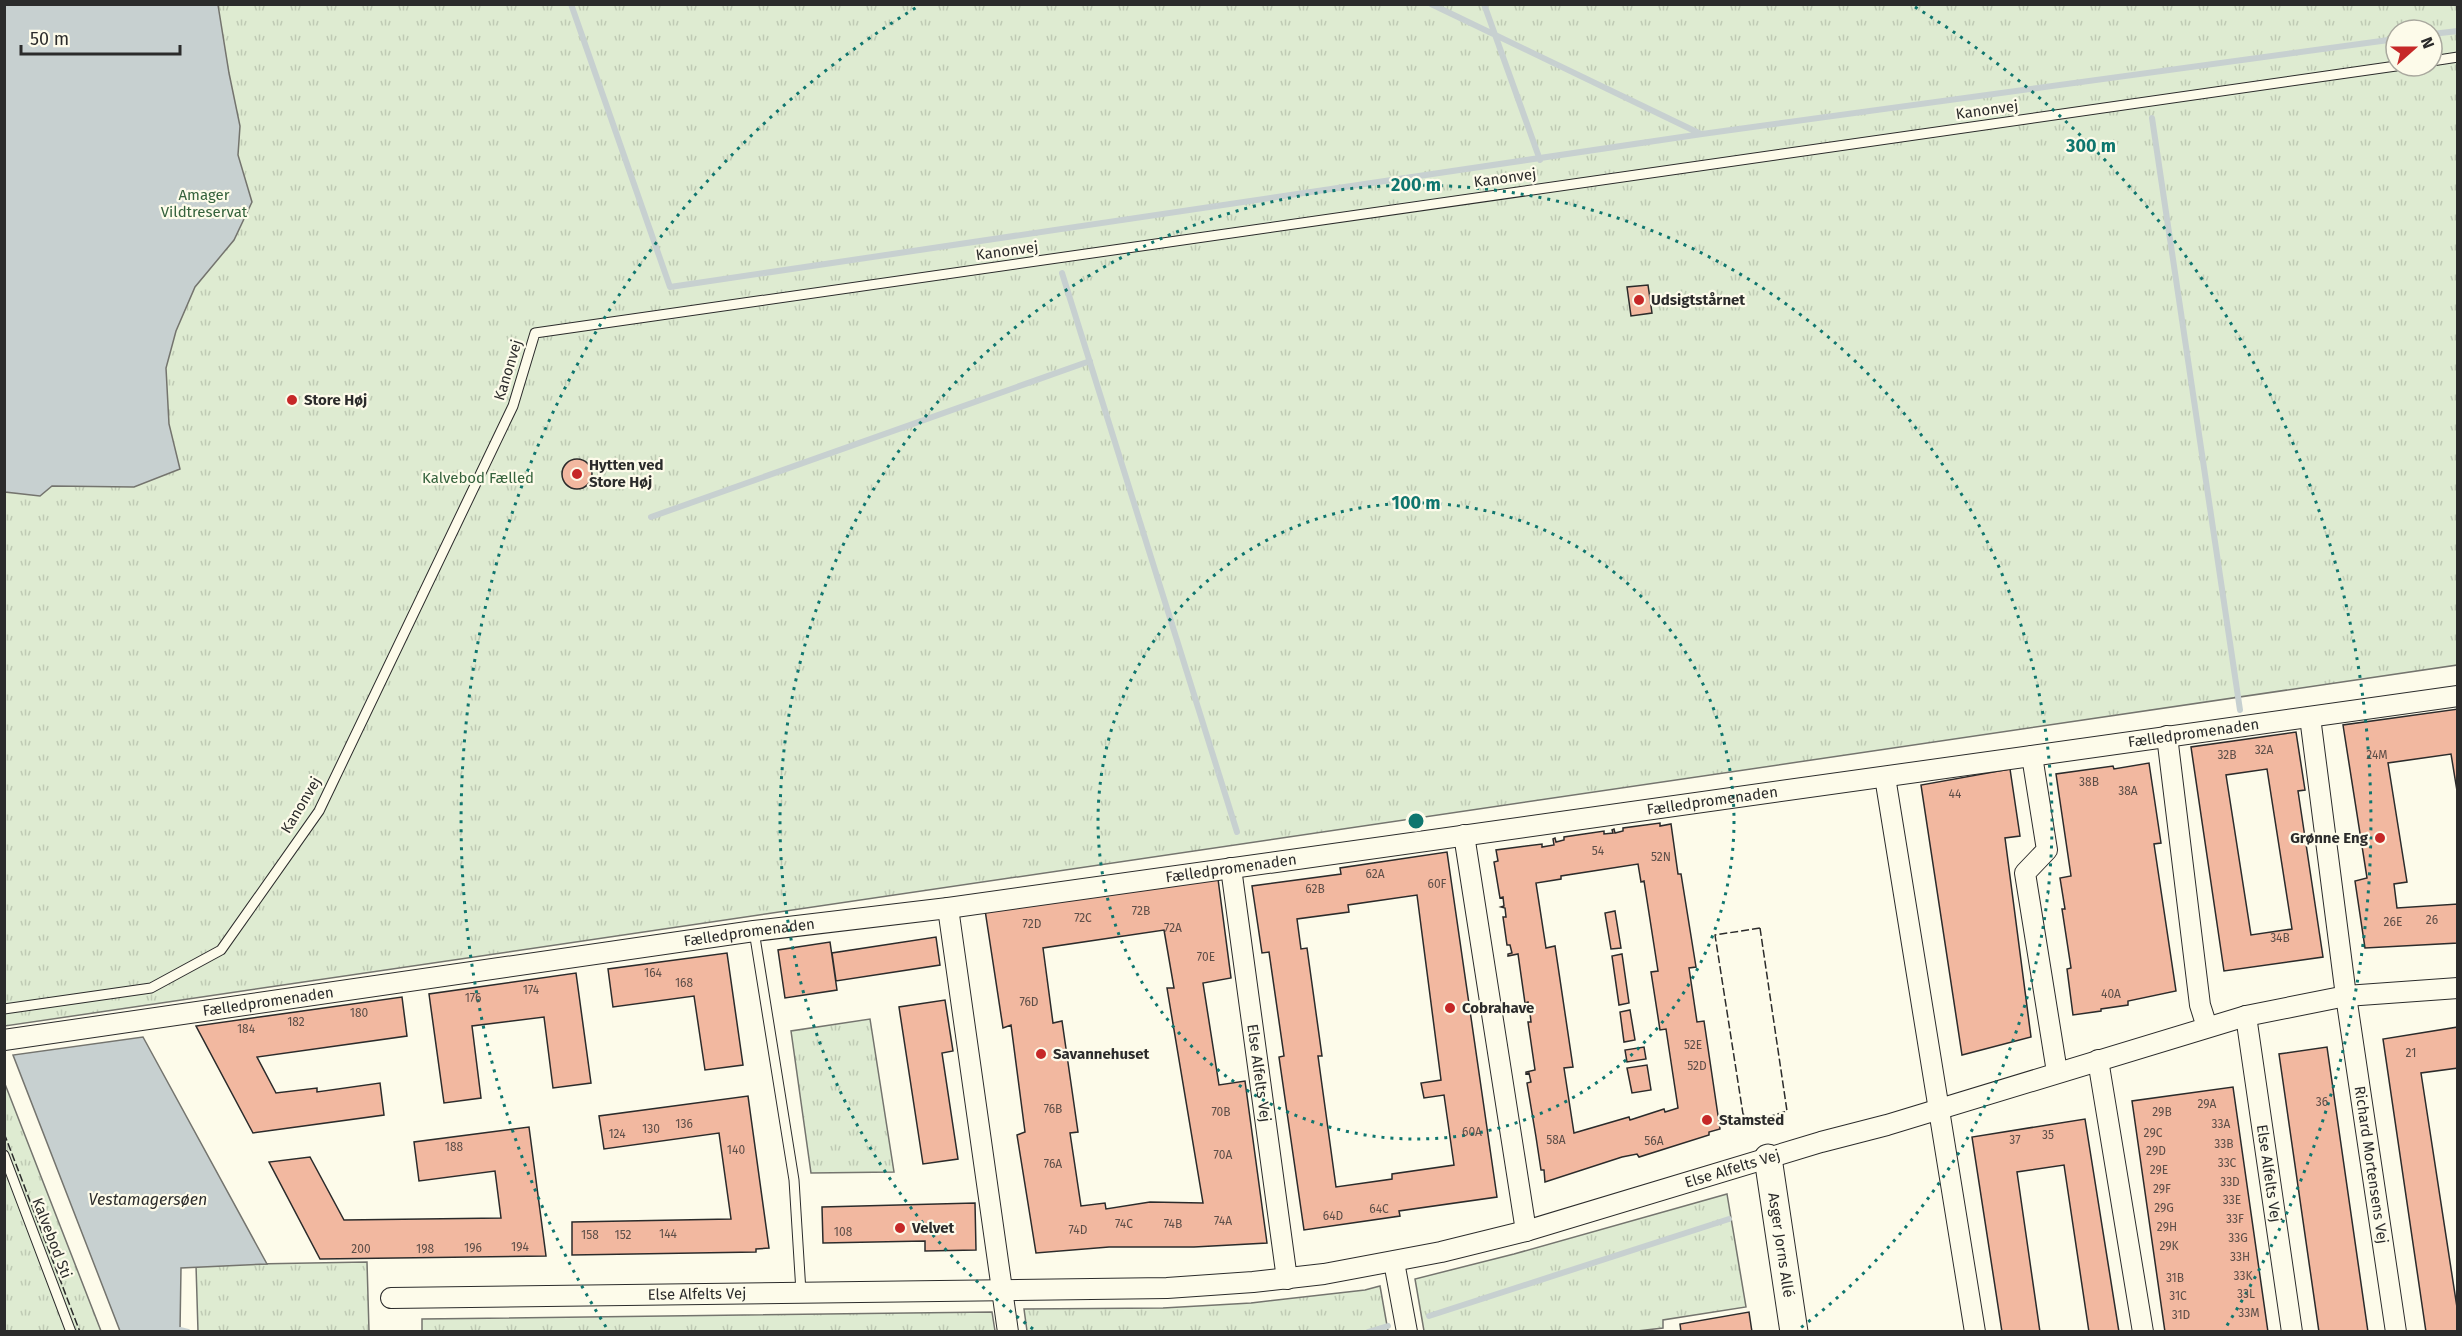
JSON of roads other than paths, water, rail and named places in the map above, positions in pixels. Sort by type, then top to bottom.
[{"type":"street","name":"Fælledpromenaden","points":[[4,1040],[754,931],[948,909],[2457,696]]},
{"type":"street","points":[[2310,717],[2346,996]]},
{"type":"street","points":[[2167,736],[2200,1005],[2207,1027]]},
{"type":"street","points":[[2032,756],[2047,850],[2025,873],[2057,1072]]},
{"type":"street","points":[[1886,777],[1975,1332]]},
{"type":"street","points":[[1464,835],[1526,1231]]},
{"type":"street","name":"Else Alfelts Vej","points":[[1231,868],[1287,1279]]},
{"type":"street","points":[[948,909],[1004,1290],[1008,1332]]},
{"type":"street","name":"Else Alfelts Vej","points":[[391,1298],[1194,1287],[1287,1279],[1394,1262],[1526,1231],[2246,1016],[2346,996],[2457,988]]},
{"type":"street","name":"Richard Mortensens Vej","points":[[2346,996],[2396,1332]]},
{"type":"street","name":"Else Alfelts Vej","points":[[2246,1016],[2292,1332]]},
{"type":"street","points":[[2098,1060],[2143,1332]]},
{"type":"street","name":"Asger Jorns Allé","points":[[1768,1158],[1794,1332]]},
{"type":"street","points":[[1394,1262],[1407,1332]]},
{"type":"lane","name":"Kanonvej","points":[[4,1009],[151,988],[221,950],[319,811],[513,406],[535,333],[2384,68]]},
{"type":"lane","points":[[754,931],[794,1180],[801,1292]]},
{"type":"lane","name":"Kalvebod Sti","points":[[4,1155],[71,1332]]},
{"type":"water","points":[[5,4],[218,5],[240,126],[238,155],[252,202],[234,240],[195,287],[176,331],[166,368],[169,424],[180,469],[134,487],[52,486],[40,496],[5,492]]},
{"type":"water","name":"Vestamagersøen","points":[[143,1037],[267,1264],[181,1268],[180,1331],[120,1331],[13,1055]]},
{"type":"waterway","points":[[571,4],[670,287],[1702,134],[2384,41]]},
{"type":"waterway","points":[[1431,4],[1701,134]]},
{"type":"waterway","points":[[1484,4],[1540,160]]},
{"type":"waterway","points":[[2444,33],[2458,31]]},
{"type":"waterway","points":[[2152,118],[2240,710]]},
{"type":"waterway","points":[[1062,273],[1237,832]]},
{"type":"waterway","points":[[651,517],[1090,361]]},
{"type":"waterway","points":[[1429,1316],[1729,1219]]},
{"type":"waterway","points":[[1368,1332],[1388,1326]]},
{"type":"waterway","points":[[180,1330],[188,1332]]},
{"type":"place","name":"Udsigtstårnet","points":[[1639,300]]},
{"type":"place","name":"Store Høj","points":[[292,400]]},
{"type":"place","name":"Hytten ved Store Høj","points":[[577,474]]},
{"type":"place","name":"Grønne Eng","points":[[2380,838]]},
{"type":"place","name":"Cobrahave","points":[[1450,1008]]},
{"type":"place","name":"Savannehuset","points":[[1041,1054]]},
{"type":"place","name":"Stamsted","points":[[1707,1120]]},
{"type":"place","name":"Velvet","points":[[900,1228]]},
{"type":"park label","name":"Amager Vildtreservat","points":[[204,204]]},
{"type":"park label","name":"Kalvebod Fælled","points":[[478,478]]}]
